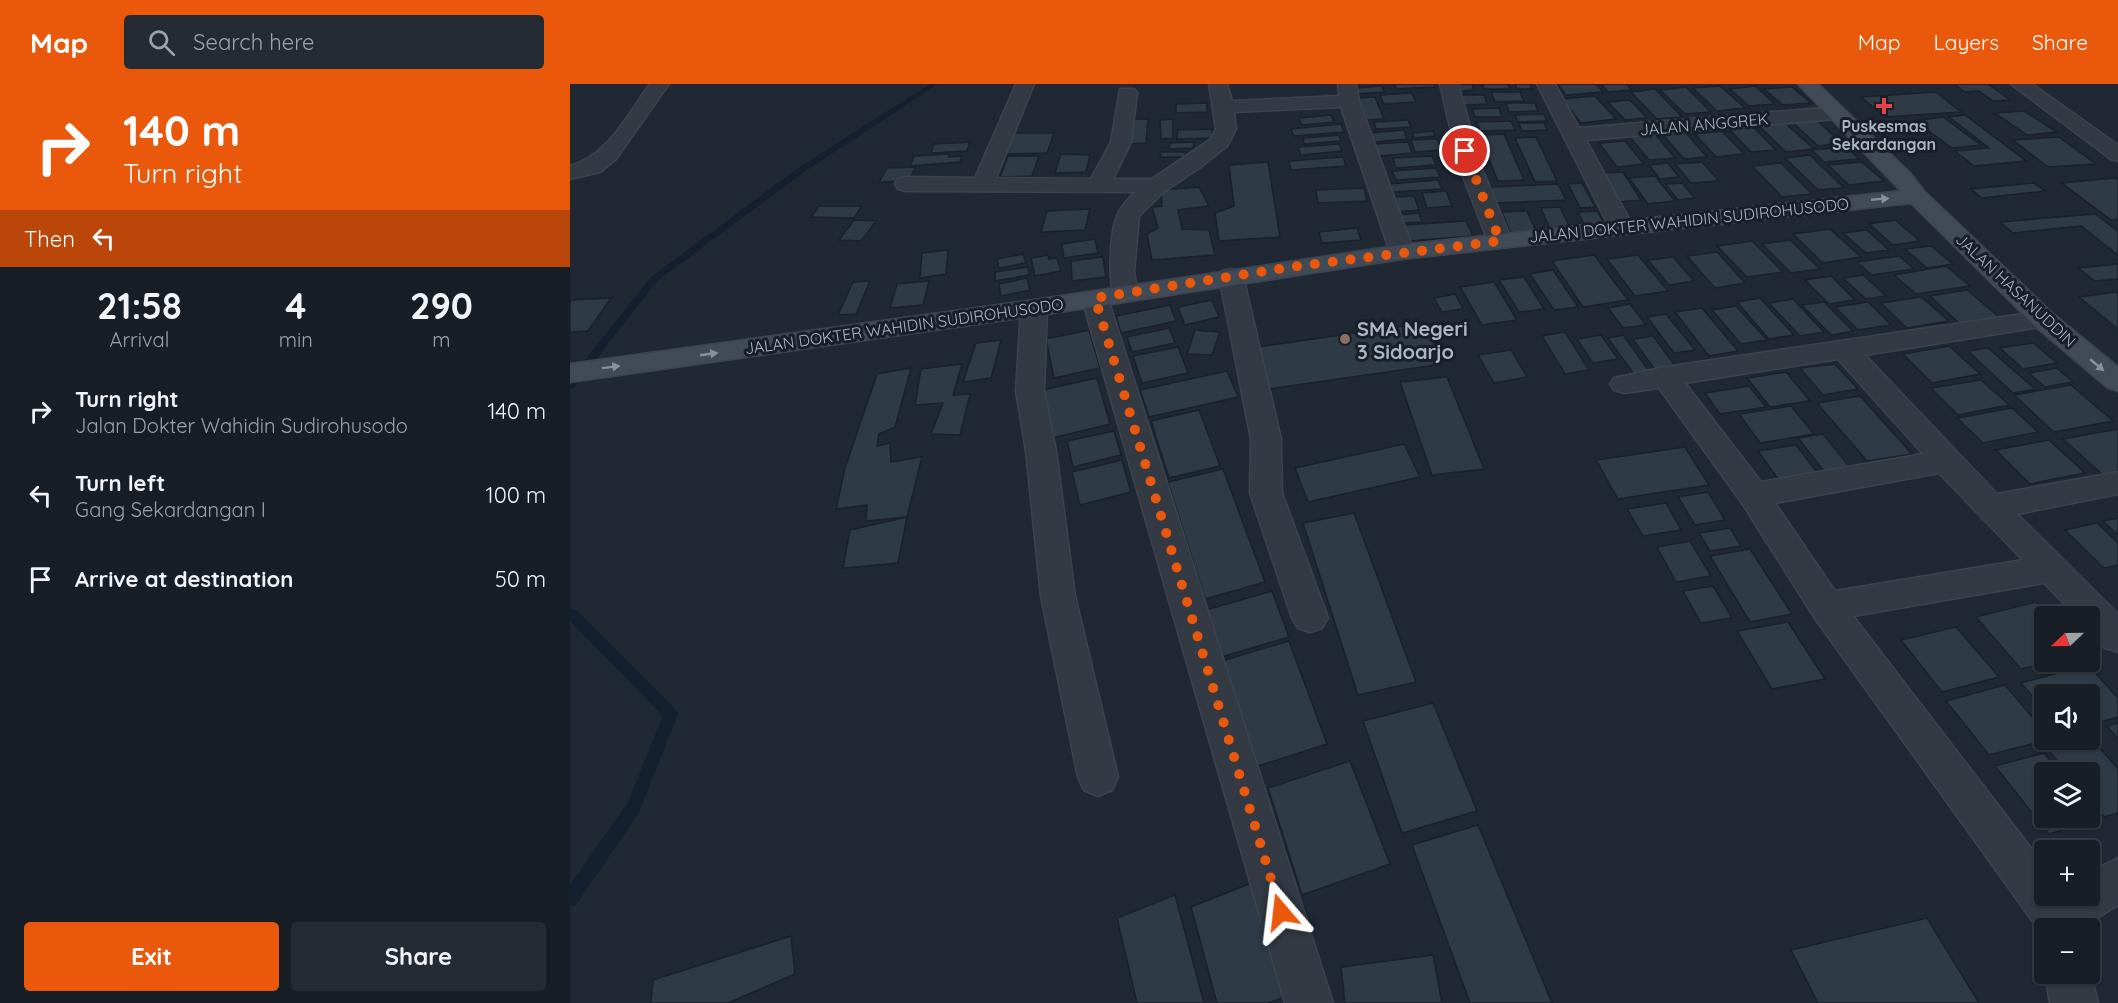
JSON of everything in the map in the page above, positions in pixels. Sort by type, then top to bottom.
[{"type":"main road","name":"JALAN HASANUDDIN","points":[[1807,84],[1902,178],[1916,196],[2043,319],[2118,382]]},
{"type":"main road","name":"JALAN DOKTER WAHIDIN SUDIROHUSODO","points":[[571,373],[1034,308],[1232,276],[1402,252],[1916,196]]},
{"type":"street","points":[[570,173],[592,168],[609,156],[660,84]]},
{"type":"street","points":[[983,184],[1011,121],[1018,93],[1025,84]]},
{"type":"street","points":[[1218,84],[1224,107],[1226,129],[1220,142],[1195,162],[1157,186],[1137,203],[1128,216],[1122,272],[1110,296],[1309,1003]]},
{"type":"street","points":[[1449,84],[1470,166],[1500,241]]},
{"type":"street","points":[[1546,84],[1622,228]]},
{"type":"street","points":[[2020,84],[2118,155]]},
{"type":"street","points":[[1099,185],[1121,142],[1127,93]]},
{"type":"street","points":[[1224,107],[1348,93],[1402,252]]},
{"type":"street","name":"JALAN ANGGREK","points":[[1572,135],[1836,113]]},
{"type":"street","points":[[906,184],[1157,186]]},
{"type":"street","points":[[1232,276],[1266,439],[1266,493],[1310,618]]},
{"type":"street","points":[[1034,308],[1030,391],[1041,451],[1058,596],[1098,777]]},
{"type":"street","points":[[1623,384],[2043,319]]},
{"type":"street","points":[[1844,349],[1946,461],[2118,637]]},
{"type":"street","points":[[1665,376],[1753,495],[1826,607],[2054,918]]},
{"type":"street","points":[[1753,495],[1946,461]]},
{"type":"street","points":[[1990,507],[2118,483]]},
{"type":"street","points":[[1826,607],[2051,569]]},
{"type":"street","points":[[2065,918],[2118,880]]},
{"type":"street","points":[[2070,984],[2074,1003]]},
{"type":"building","points":[[1394,84],[1434,84],[1435,87],[1397,89]]},
{"type":"building","points":[[1458,84],[1472,84],[1474,90],[1460,91]]},
{"type":"building","points":[[1482,84],[1508,84],[1510,89],[1484,89]]},
{"type":"building","points":[[1515,84],[1530,84],[1532,89],[1517,89]]},
{"type":"building","points":[[1557,84],[1596,84],[1603,92],[1566,95]]},
{"type":"building","points":[[1601,84],[1626,84],[1632,90],[1608,92]]},
{"type":"building","points":[[1954,84],[1988,84],[2010,100],[1993,101],[1979,91],[1965,92]]},
{"type":"building","points":[[1382,86],[1384,92],[1357,94],[1355,88]]},
{"type":"building","points":[[1720,86],[1745,108],[1717,111],[1693,88]]},
{"type":"building","points":[[1755,86],[1775,104],[1749,106],[1730,89]]},
{"type":"building","points":[[1686,87],[1711,112],[1685,114],[1660,90]]},
{"type":"building","points":[[1792,87],[1811,103],[1783,105],[1764,89]]},
{"type":"building","points":[[1655,89],[1682,117],[1657,119],[1631,92]]},
{"type":"building","points":[[1491,92],[1520,92],[1524,101],[1495,102]]},
{"type":"building","points":[[1936,92],[1961,112],[1885,117],[1861,97]]},
{"type":"building","points":[[1412,93],[1416,102],[1384,104],[1380,95]]},
{"type":"building","points":[[1460,95],[1484,95],[1487,104],[1463,105]]},
{"type":"building","points":[[1595,96],[1616,119],[1581,123],[1562,99]]},
{"type":"building","points":[[1375,97],[1384,119],[1365,120],[1357,98]]},
{"type":"building","points":[[1630,100],[1647,118],[1625,120],[1608,102]]},
{"type":"building","points":[[1207,103],[1207,112],[1176,113],[1176,104]]},
{"type":"building","points":[[1506,103],[1535,103],[1538,111],[1509,112]]},
{"type":"building","points":[[1499,108],[1502,117],[1475,117],[1472,109]]},
{"type":"building","points":[[2024,111],[2057,132],[2027,135],[1995,113]]},
{"type":"building","points":[[1544,114],[1547,121],[1518,122],[1515,115]]},
{"type":"building","points":[[1331,115],[1334,122],[1302,125],[1299,118]]},
{"type":"building","points":[[1965,115],[2026,161],[1974,166],[1955,151],[1989,148],[1949,117]]},
{"type":"building","points":[[1943,117],[1981,145],[1952,148],[1915,121]]},
{"type":"building","points":[[1135,119],[1148,119],[1146,143],[1129,144]]},
{"type":"building","points":[[1173,119],[1173,138],[1161,139],[1160,120]]},
{"type":"building","points":[[1815,119],[1842,143],[1818,146],[1792,122]]},
{"type":"building","points":[[1408,120],[1411,127],[1376,129],[1374,122]]},
{"type":"building","points":[[1511,121],[1515,130],[1480,131],[1477,122]]},
{"type":"building","points":[[1519,123],[1544,123],[1547,130],[1522,131]]},
{"type":"building","points":[[1785,123],[1814,149],[1786,152],[1758,125]]},
{"type":"building","points":[[1341,124],[1344,132],[1294,136],[1291,129]]},
{"type":"building","points":[[1753,127],[1776,150],[1751,152],[1729,129]]},
{"type":"building","points":[[1212,129],[1212,138],[1177,139],[1178,130]]},
{"type":"building","points":[[1404,130],[1407,139],[1374,142],[1370,133]]},
{"type":"building","points":[[1433,131],[1435,136],[1414,138],[1412,133]]},
{"type":"building","points":[[1722,131],[1744,154],[1716,157],[1695,134]]},
{"type":"building","points":[[1014,133],[1054,133],[1047,153],[1006,154]]},
{"type":"building","points":[[1686,133],[1707,157],[1684,159],[1663,135]]},
{"type":"building","points":[[1504,134],[1524,180],[1498,181],[1479,135]]},
{"type":"building","points":[[1655,134],[1675,158],[1649,160],[1630,137]]},
{"type":"building","points":[[1339,135],[1341,141],[1304,144],[1303,138]]},
{"type":"building","points":[[1536,137],[1557,181],[1535,182],[1515,138]]},
{"type":"building","points":[[2059,137],[2096,164],[2048,167],[2013,140]]},
{"type":"building","points":[[1437,139],[1442,150],[1415,152],[1411,140]]},
{"type":"building","points":[[1625,141],[1644,164],[1617,167],[1599,143]]},
{"type":"building","points":[[970,142],[967,151],[931,153],[934,144]]},
{"type":"building","points":[[1194,142],[1193,148],[1169,149],[1170,143]]},
{"type":"building","points":[[1408,142],[1412,153],[1379,156],[1374,144]]},
{"type":"building","points":[[1339,144],[1342,151],[1301,155],[1298,147]]},
{"type":"building","points":[[1846,147],[1859,159],[1824,162],[1812,150]]},
{"type":"building","points":[[1161,152],[1186,152],[1185,157],[1160,157]]},
{"type":"building","points":[[949,154],[948,157],[962,156],[960,162],[910,166],[914,156]]},
{"type":"building","points":[[1061,154],[1090,155],[1086,172],[1055,173]]},
{"type":"building","points":[[1810,155],[1844,188],[1818,190],[1785,158]]},
{"type":"building","points":[[1008,156],[1039,156],[1032,176],[1000,177]]},
{"type":"building","points":[[1432,156],[1436,165],[1396,168],[1393,158]]},
{"type":"building","points":[[1343,157],[1346,166],[1291,170],[1289,161]]},
{"type":"building","points":[[1268,162],[1280,237],[1219,241],[1215,213],[1234,206],[1229,165]]},
{"type":"building","points":[[1702,162],[1719,181],[1691,183],[1675,164]]},
{"type":"building","points":[[1862,162],[1884,181],[1849,185],[1828,165]]},
{"type":"building","points":[[1668,163],[1679,177],[1660,179],[1649,165]]},
{"type":"building","points":[[1781,163],[1812,194],[1782,197],[1752,166]]},
{"type":"building","points":[[916,167],[908,181],[879,182],[887,168]]},
{"type":"building","points":[[1436,168],[1440,177],[1396,180],[1392,171]]},
{"type":"building","points":[[1623,172],[1641,200],[1619,202],[1602,173]]},
{"type":"building","points":[[1655,176],[1675,201],[1648,204],[1629,178]]},
{"type":"building","points":[[2115,178],[2118,180],[2118,219],[2111,220],[2062,183]]},
{"type":"building","points":[[1438,180],[1442,189],[1393,192],[1390,184]]},
{"type":"building","points":[[1582,183],[1595,207],[1580,208],[1568,184]]},
{"type":"building","points":[[1682,183],[1695,198],[1678,200],[1665,184]]},
{"type":"building","points":[[2033,183],[2045,191],[1982,198],[1971,189]]},
{"type":"building","points":[[1558,184],[1566,200],[1496,203],[1490,187]]},
{"type":"building","points":[[1199,187],[1209,206],[1178,210],[1182,229],[1209,230],[1215,255],[1152,260],[1147,234],[1158,228],[1152,207],[1162,206],[1161,190]]},
{"type":"building","points":[[1364,188],[1367,201],[1318,203],[1316,190]]},
{"type":"building","points":[[1446,191],[1452,206],[1427,208],[1422,193]]},
{"type":"building","points":[[1414,196],[1419,210],[1396,212],[1391,197]]},
{"type":"building","points":[[819,206],[862,206],[854,218],[811,217]]},
{"type":"building","points":[[1560,207],[1571,230],[1551,231],[1541,208]]},
{"type":"building","points":[[1090,209],[1085,230],[1041,232],[1047,211]]},
{"type":"building","points":[[1527,211],[1536,231],[1510,232],[1502,212]]},
{"type":"building","points":[[1597,211],[1605,225],[1585,226],[1578,212]]},
{"type":"building","points":[[1419,213],[1422,222],[1399,223],[1396,215]]},
{"type":"building","points":[[2095,214],[2118,231],[2118,255],[2081,226],[2013,233],[2000,222]]},
{"type":"building","points":[[854,220],[876,221],[861,241],[839,240]]},
{"type":"building","points":[[1895,220],[1920,241],[1893,245],[1869,224]]},
{"type":"building","points":[[1466,221],[1473,236],[1409,241],[1404,225]]},
{"type":"building","points":[[1357,228],[1361,240],[1322,243],[1319,232]]},
{"type":"building","points":[[1830,229],[1861,257],[1823,263],[1793,234]]},
{"type":"building","points":[[1867,230],[1889,250],[1866,253],[1843,233]]},
{"type":"building","points":[[1095,239],[1098,253],[1064,258],[1062,244]]},
{"type":"building","points":[[1790,240],[1820,269],[1791,273],[1762,244]]},
{"type":"building","points":[[1752,241],[1783,272],[1747,277],[1717,246]]},
{"type":"building","points":[[1931,246],[1953,264],[1927,268],[1905,249]]},
{"type":"building","points":[[948,250],[946,274],[920,278],[922,253]]},
{"type":"building","points":[[1717,252],[1745,283],[1715,288],[1687,256]]},
{"type":"building","points":[[1023,254],[1026,263],[999,268],[997,259]]},
{"type":"building","points":[[1048,255],[1049,259],[1057,258],[1061,271],[1035,276],[1031,258]]},
{"type":"building","points":[[1594,255],[1628,300],[1583,307],[1552,261]]},
{"type":"building","points":[[1638,255],[1668,291],[1635,296],[1607,259]]},
{"type":"building","points":[[1899,256],[1914,269],[1872,275],[1857,262]]},
{"type":"building","points":[[1103,257],[1106,277],[1072,281],[1071,261]]},
{"type":"building","points":[[1673,257],[1694,281],[1669,285],[1648,260]]},
{"type":"building","points":[[2118,264],[2118,279],[2095,281],[2078,268]]},
{"type":"building","points":[[1946,266],[1970,286],[1916,294],[1894,275]]},
{"type":"building","points":[[1028,267],[1029,275],[995,281],[995,272]]},
{"type":"building","points":[[1553,270],[1578,307],[1554,310],[1530,274]]},
{"type":"building","points":[[1863,275],[1886,296],[1866,299],[1843,278]]},
{"type":"building","points":[[1831,276],[1855,300],[1829,304],[1805,280]]},
{"type":"building","points":[[1524,277],[1544,309],[1519,312],[1499,280]]},
{"type":"building","points":[[1027,278],[1030,290],[1001,296],[999,284]]},
{"type":"building","points":[[870,281],[856,314],[838,315],[853,282]]},
{"type":"building","points":[[929,281],[923,305],[890,308],[897,284]]},
{"type":"building","points":[[1494,282],[1517,320],[1482,325],[1460,287]]},
{"type":"building","points":[[1967,290],[1999,317],[1960,324],[1930,296]]},
{"type":"building","points":[[2116,292],[2118,294],[2118,329],[2079,297]]},
{"type":"building","points":[[1455,294],[1463,309],[1442,312],[1434,298]]},
{"type":"building","points":[[1921,297],[1949,321],[1907,328],[1881,303]]},
{"type":"building","points":[[611,298],[588,331],[570,332],[570,300]]},
{"type":"building","points":[[1760,298],[1794,335],[1769,339],[1737,302]]},
{"type":"building","points":[[1793,299],[1824,332],[1800,336],[1769,303]]},
{"type":"building","points":[[1212,300],[1219,317],[1185,325],[1178,307]]},
{"type":"building","points":[[1824,302],[1853,331],[1831,335],[1802,305]]},
{"type":"building","points":[[1868,302],[1891,325],[1858,330],[1835,307]]},
{"type":"building","points":[[1630,304],[1646,325],[1623,328],[1608,308]]},
{"type":"building","points":[[1170,305],[1176,321],[1121,333],[1116,316]]},
{"type":"building","points":[[1736,306],[1767,340],[1741,344],[1712,310]]},
{"type":"building","points":[[1702,308],[1738,351],[1709,356],[1675,312]]},
{"type":"building","points":[[1666,314],[1695,350],[1674,353],[1647,317]]},
{"type":"building","points":[[1425,323],[1443,364],[1269,389],[1257,347]]},
{"type":"building","points":[[1169,328],[1175,343],[1132,352],[1127,337]]},
{"type":"building","points":[[1089,330],[1100,368],[1054,378],[1046,339]]},
{"type":"building","points":[[1195,330],[1220,332],[1212,355],[1187,354]]},
{"type":"building","points":[[1565,332],[1589,370],[1565,374],[1542,336]]},
{"type":"building","points":[[1601,335],[1618,359],[1593,363],[1577,339]]},
{"type":"building","points":[[1623,335],[1649,371],[1633,373],[1608,338]]},
{"type":"building","points":[[1653,336],[1676,367],[1655,370],[1633,339]]},
{"type":"building","points":[[1001,340],[991,378],[963,382],[976,343]]},
{"type":"building","points":[[2033,343],[2057,363],[2023,369],[2000,348]]},
{"type":"building","points":[[1949,346],[1980,374],[1932,383],[1903,354]]},
{"type":"building","points":[[1178,347],[1188,373],[1142,383],[1133,356]]},
{"type":"building","points":[[1988,348],[2035,389],[2013,393],[1968,351]]},
{"type":"building","points":[[1511,350],[1527,377],[1494,383],[1478,355]]},
{"type":"building","points":[[962,364],[953,395],[970,394],[960,435],[931,434],[943,403],[915,405],[921,369]]},
{"type":"building","points":[[1835,364],[1858,389],[1823,395],[1800,368]]},
{"type":"building","points":[[911,368],[895,427],[879,434],[877,446],[890,443],[891,462],[922,457],[907,517],[866,521],[867,505],[836,509],[845,468],[877,374]]},
{"type":"building","points":[[2057,368],[2073,382],[2045,387],[2029,373]]},
{"type":"building","points":[[1227,371],[1238,397],[1149,417],[1140,390]]},
{"type":"building","points":[[1786,372],[1810,401],[1770,407],[1747,378]]},
{"type":"building","points":[[1447,377],[1484,469],[1432,475],[1400,382]]},
{"type":"building","points":[[1097,378],[1110,424],[1048,439],[1038,391]]},
{"type":"building","points":[[1981,380],[2009,405],[1958,415],[1931,388]]},
{"type":"building","points":[[2071,385],[2113,421],[2054,432],[2014,395]]},
{"type":"building","points":[[1749,386],[1766,407],[1720,414],[1705,393]]},
{"type":"building","points":[[1860,396],[1912,454],[1867,461],[1817,403]]},
{"type":"building","points":[[1791,406],[1814,434],[1760,443],[1739,414]]},
{"type":"building","points":[[2012,408],[2038,432],[1983,443],[1957,418]]},
{"type":"building","points":[[1199,410],[1220,466],[1169,478],[1151,421]]},
{"type":"building","points":[[2118,429],[2118,472],[2103,475],[2063,439]]},
{"type":"building","points":[[1114,431],[1121,455],[1073,467],[1067,441]]},
{"type":"building","points":[[1823,434],[1853,471],[1827,475],[1798,438]]},
{"type":"building","points":[[2049,440],[2085,473],[2030,484],[1996,450]]},
{"type":"building","points":[[1404,444],[1420,477],[1308,502],[1295,468]]},
{"type":"building","points":[[1796,445],[1823,480],[1784,487],[1758,451]]},
{"type":"building","points":[[1685,447],[1709,485],[1618,499],[1596,460]]},
{"type":"building","points":[[1122,460],[1131,492],[1080,505],[1072,472]]},
{"type":"building","points":[[1223,469],[1265,582],[1205,599],[1168,482]]},
{"type":"building","points":[[1708,492],[1725,520],[1695,525],[1678,497]]},
{"type":"building","points":[[1666,503],[1681,530],[1643,536],[1627,509]]},
{"type":"building","points":[[1354,513],[1416,682],[1358,695],[1303,523]]},
{"type":"building","points":[[907,517],[898,563],[843,568],[850,530]]},
{"type":"building","points":[[2118,518],[2118,535],[2103,521]]},
{"type":"building","points":[[2097,523],[2118,543],[2118,565],[2104,568],[2065,530]]},
{"type":"building","points":[[1730,528],[1741,546],[1710,551],[1699,533]]},
{"type":"building","points":[[1690,541],[1711,576],[1676,582],[1657,547]]},
{"type":"building","points":[[1750,549],[1792,614],[1750,622],[1710,556]]},
{"type":"building","points":[[1713,586],[1732,618],[1701,623],[1683,591]]},
{"type":"building","points":[[1272,591],[1289,637],[1221,657],[1206,610]]},
{"type":"building","points":[[2036,602],[2040,606],[2034,606],[2034,666],[2021,669],[1976,617]]},
{"type":"building","points":[[1788,622],[1825,679],[1772,689],[1737,631]]},
{"type":"building","points":[[1956,627],[1999,677],[1942,692],[1901,640]]},
{"type":"building","points":[[1289,641],[1327,744],[1255,767],[1222,661]]},
{"type":"building","points":[[2062,672],[2094,672],[2118,698],[2118,717],[2100,722],[2100,684],[2034,684],[2034,698],[2021,683]]},
{"type":"building","points":[[2005,685],[2034,719],[2034,743],[1989,755],[1946,701]]},
{"type":"building","points":[[1433,703],[1477,811],[1402,833],[1363,721]]},
{"type":"building","points":[[2118,723],[2118,739],[2107,726]]},
{"type":"building","points":[[2100,748],[2118,769],[2118,813],[2104,817],[2100,812],[2100,762],[2058,762],[2049,751]]},
{"type":"building","points":[[2044,753],[2052,762],[2034,762],[2034,815],[1995,766]]},
{"type":"building","points":[[1350,761],[1390,864],[1302,895],[1268,788]]},
{"type":"building","points":[[1478,825],[1552,1003],[1470,1003],[1412,845]]},
{"type":"building","points":[[2044,828],[2069,828],[2049,834]]},
{"type":"building","points":[[1254,882],[1293,994],[1268,1003],[1217,1003],[1191,907]]},
{"type":"building","points":[[1175,895],[1204,1003],[1137,1003],[1117,918]]},
{"type":"building","points":[[1927,918],[1979,1003],[1818,1003],[1791,950]]},
{"type":"building","points":[[791,936],[795,974],[728,1003],[651,1003],[653,980]]},
{"type":"building","points":[[1433,955],[1442,1003],[1345,1003],[1341,967]]},
{"type":"waterway","points":[[570,386],[654,279],[804,168],[935,84]]},
{"type":"waterway","points":[[570,613],[671,714],[633,809],[570,899]]},
{"type":"place","name":"Puskesmas Sekardangan","points":[[1884,106]]},
{"type":"place","name":"SMA Negeri 3 Sidoarjo","points":[[1345,339]]},
{"type":"route","points":[[1281,912],[1095,298],[1298,266],[1500,241],[1465,151]]}]
